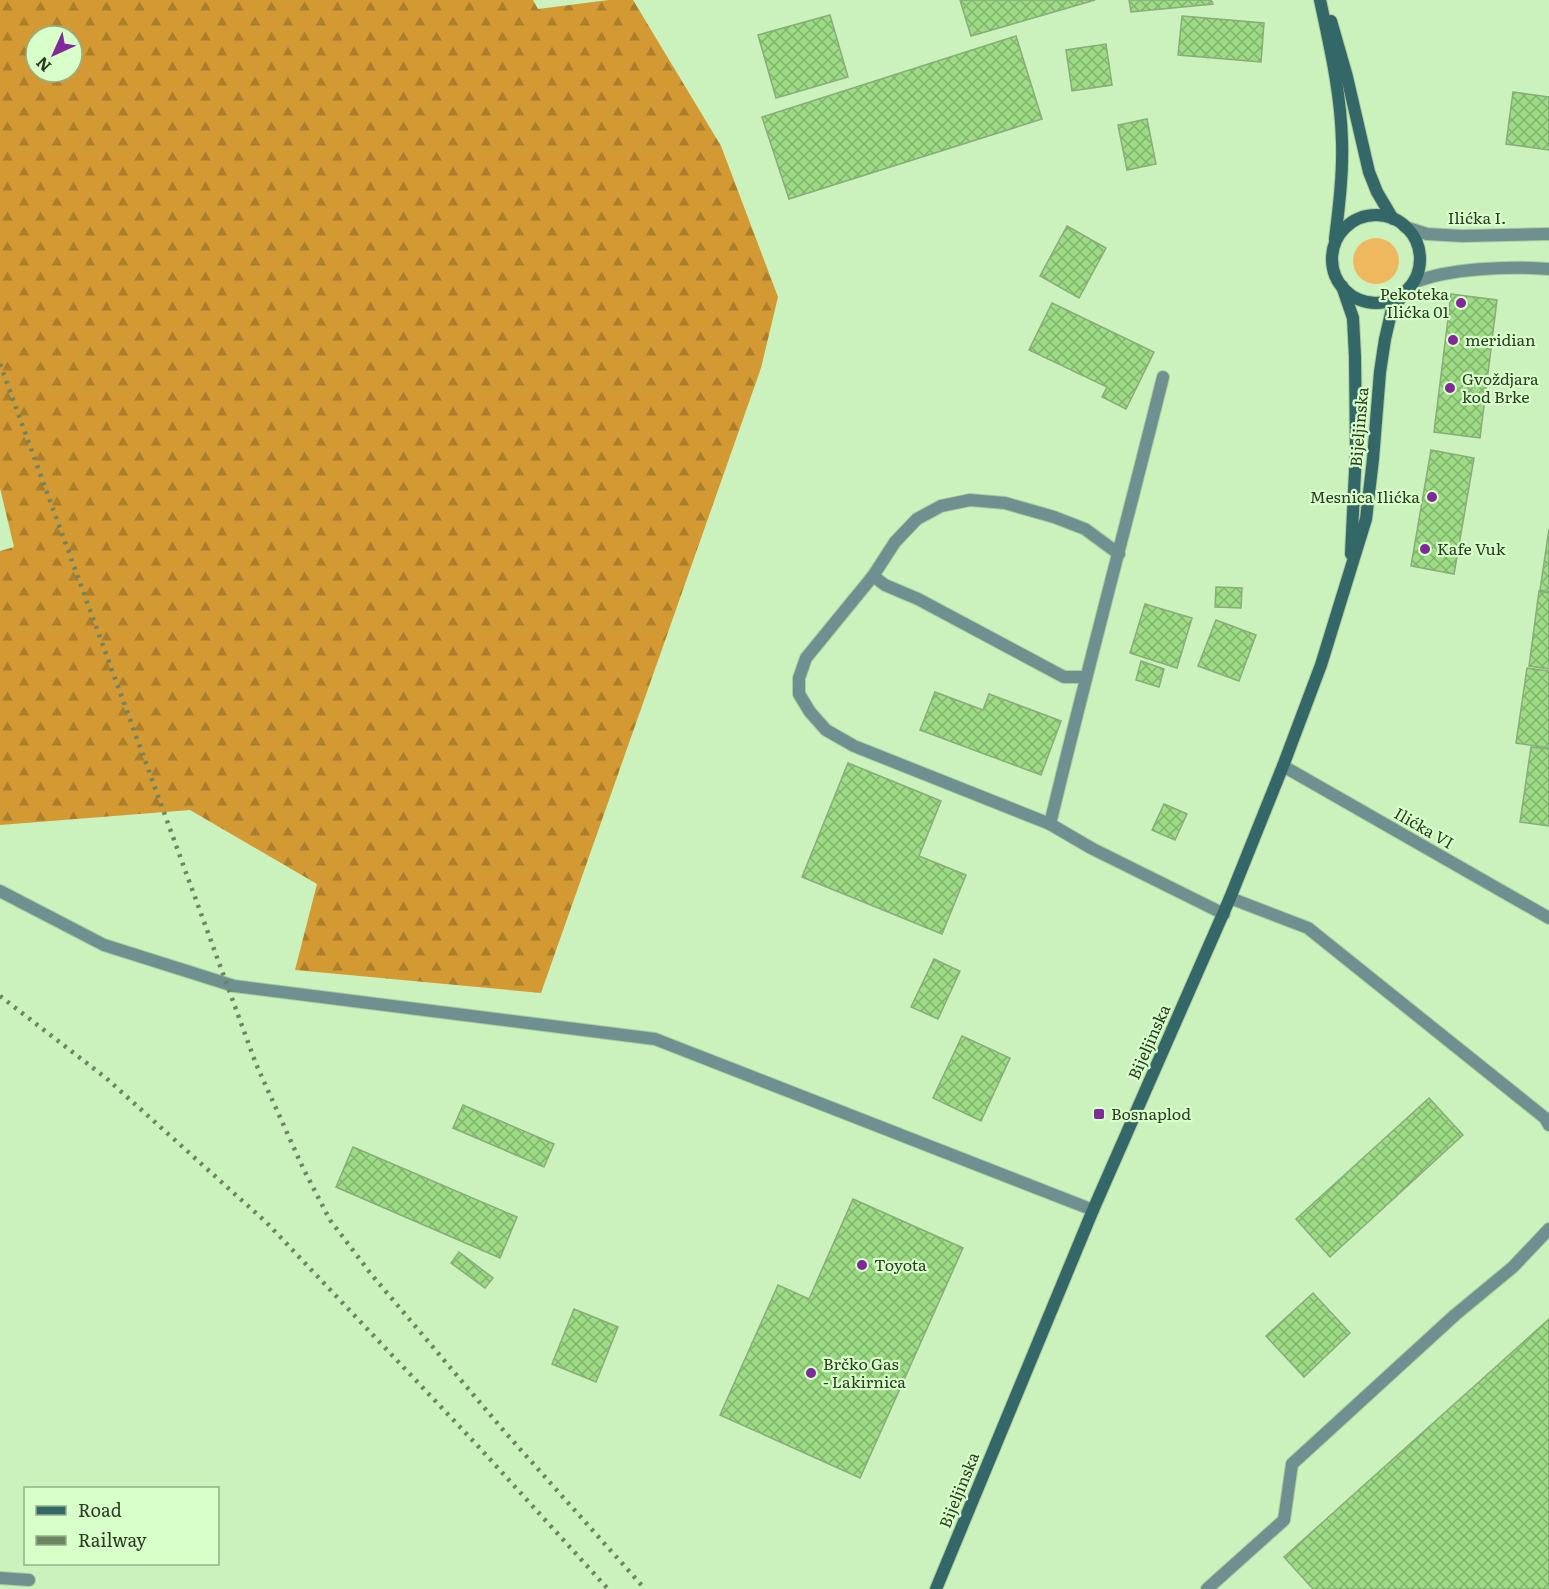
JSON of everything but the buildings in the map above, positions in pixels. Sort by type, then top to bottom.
[{"type":"main road","points":[[1321,0],[1338,41],[1369,172],[1377,192],[1393,219]]},
{"type":"main road","points":[[1321,0],[1341,116],[1342,155],[1332,259],[1335,273],[1342,286],[1354,297],[1377,303],[1393,300],[1409,287],[1417,275],[1420,258],[1416,241],[1405,227],[1393,219],[1373,215],[1363,217],[1346,228],[1335,245]]},
{"type":"main road","name":"Bijeljinska","points":[[1342,286],[1353,318],[1355,357],[1356,451],[1350,570]]},
{"type":"main road","name":"Bijeljinska","points":[[936,1589],[1093,1210],[1224,914],[1321,665],[1366,519],[1385,339],[1392,309],[1409,287]]},
{"type":"street","name":"Ilićka I.","points":[[1405,227],[1427,234],[1462,236],[1549,234]]},
{"type":"street","points":[[1409,287],[1428,276],[1528,267],[1549,269]]},
{"type":"street","points":[[1050,824],[1163,377]]},
{"type":"street","points":[[1119,554],[1085,529],[1054,517],[1005,503],[970,501],[941,506],[917,519],[895,542],[873,576],[806,658],[799,678],[799,694],[810,712],[826,730],[854,746],[1050,824],[1091,848],[1224,914]]},
{"type":"street","points":[[873,576],[1064,677],[1086,677]]},
{"type":"street","name":"Ilićka VI","points":[[1283,766],[1549,918]]},
{"type":"street","points":[[0,891],[104,945],[234,986],[655,1039],[1093,1210]]},
{"type":"street","points":[[1230,898],[1308,928],[1545,1118],[1549,1125]]},
{"type":"street","points":[[1207,1589],[1284,1520],[1292,1464],[1455,1315],[1513,1267],[1549,1228]]},
{"type":"street","points":[[0,1578],[29,1580]]},
{"type":"shaded area","points":[[1376,238],[1385,239],[1392,245],[1398,252],[1398,270],[1392,277],[1385,283],[1376,284],[1367,283],[1360,277],[1354,270],[1353,261],[1354,252],[1360,245],[1367,239]]},
{"type":"green space","points":[[0,0],[533,0],[538,9],[609,0],[633,0],[721,146],[778,297],[761,368],[541,993],[295,970],[317,884],[190,810],[0,825],[0,551],[14,547],[0,488]]},
{"type":"railway","points":[[0,364],[256,1064],[303,1168],[330,1220],[371,1274],[504,1431],[645,1589]]},
{"type":"railway","points":[[0,996],[106,1078],[267,1223],[477,1445],[608,1589]]},
{"type":"place","name":"Pekoteka Ilićka 01","points":[[1461,303]]},
{"type":"place","name":"meridian","points":[[1453,340]]},
{"type":"place","name":"Gvoždjara kod Brke","points":[[1450,388]]},
{"type":"place","name":"Mesnica Ilićka","points":[[1432,497]]},
{"type":"place","name":"Kafe Vuk","points":[[1425,549]]},
{"type":"place","name":"Bosnaplod","points":[[1099,1114]]},
{"type":"place","name":"Toyota","points":[[862,1265]]},
{"type":"place","name":"Brčko Gas - Lakirnica","points":[[811,1373]]}]
